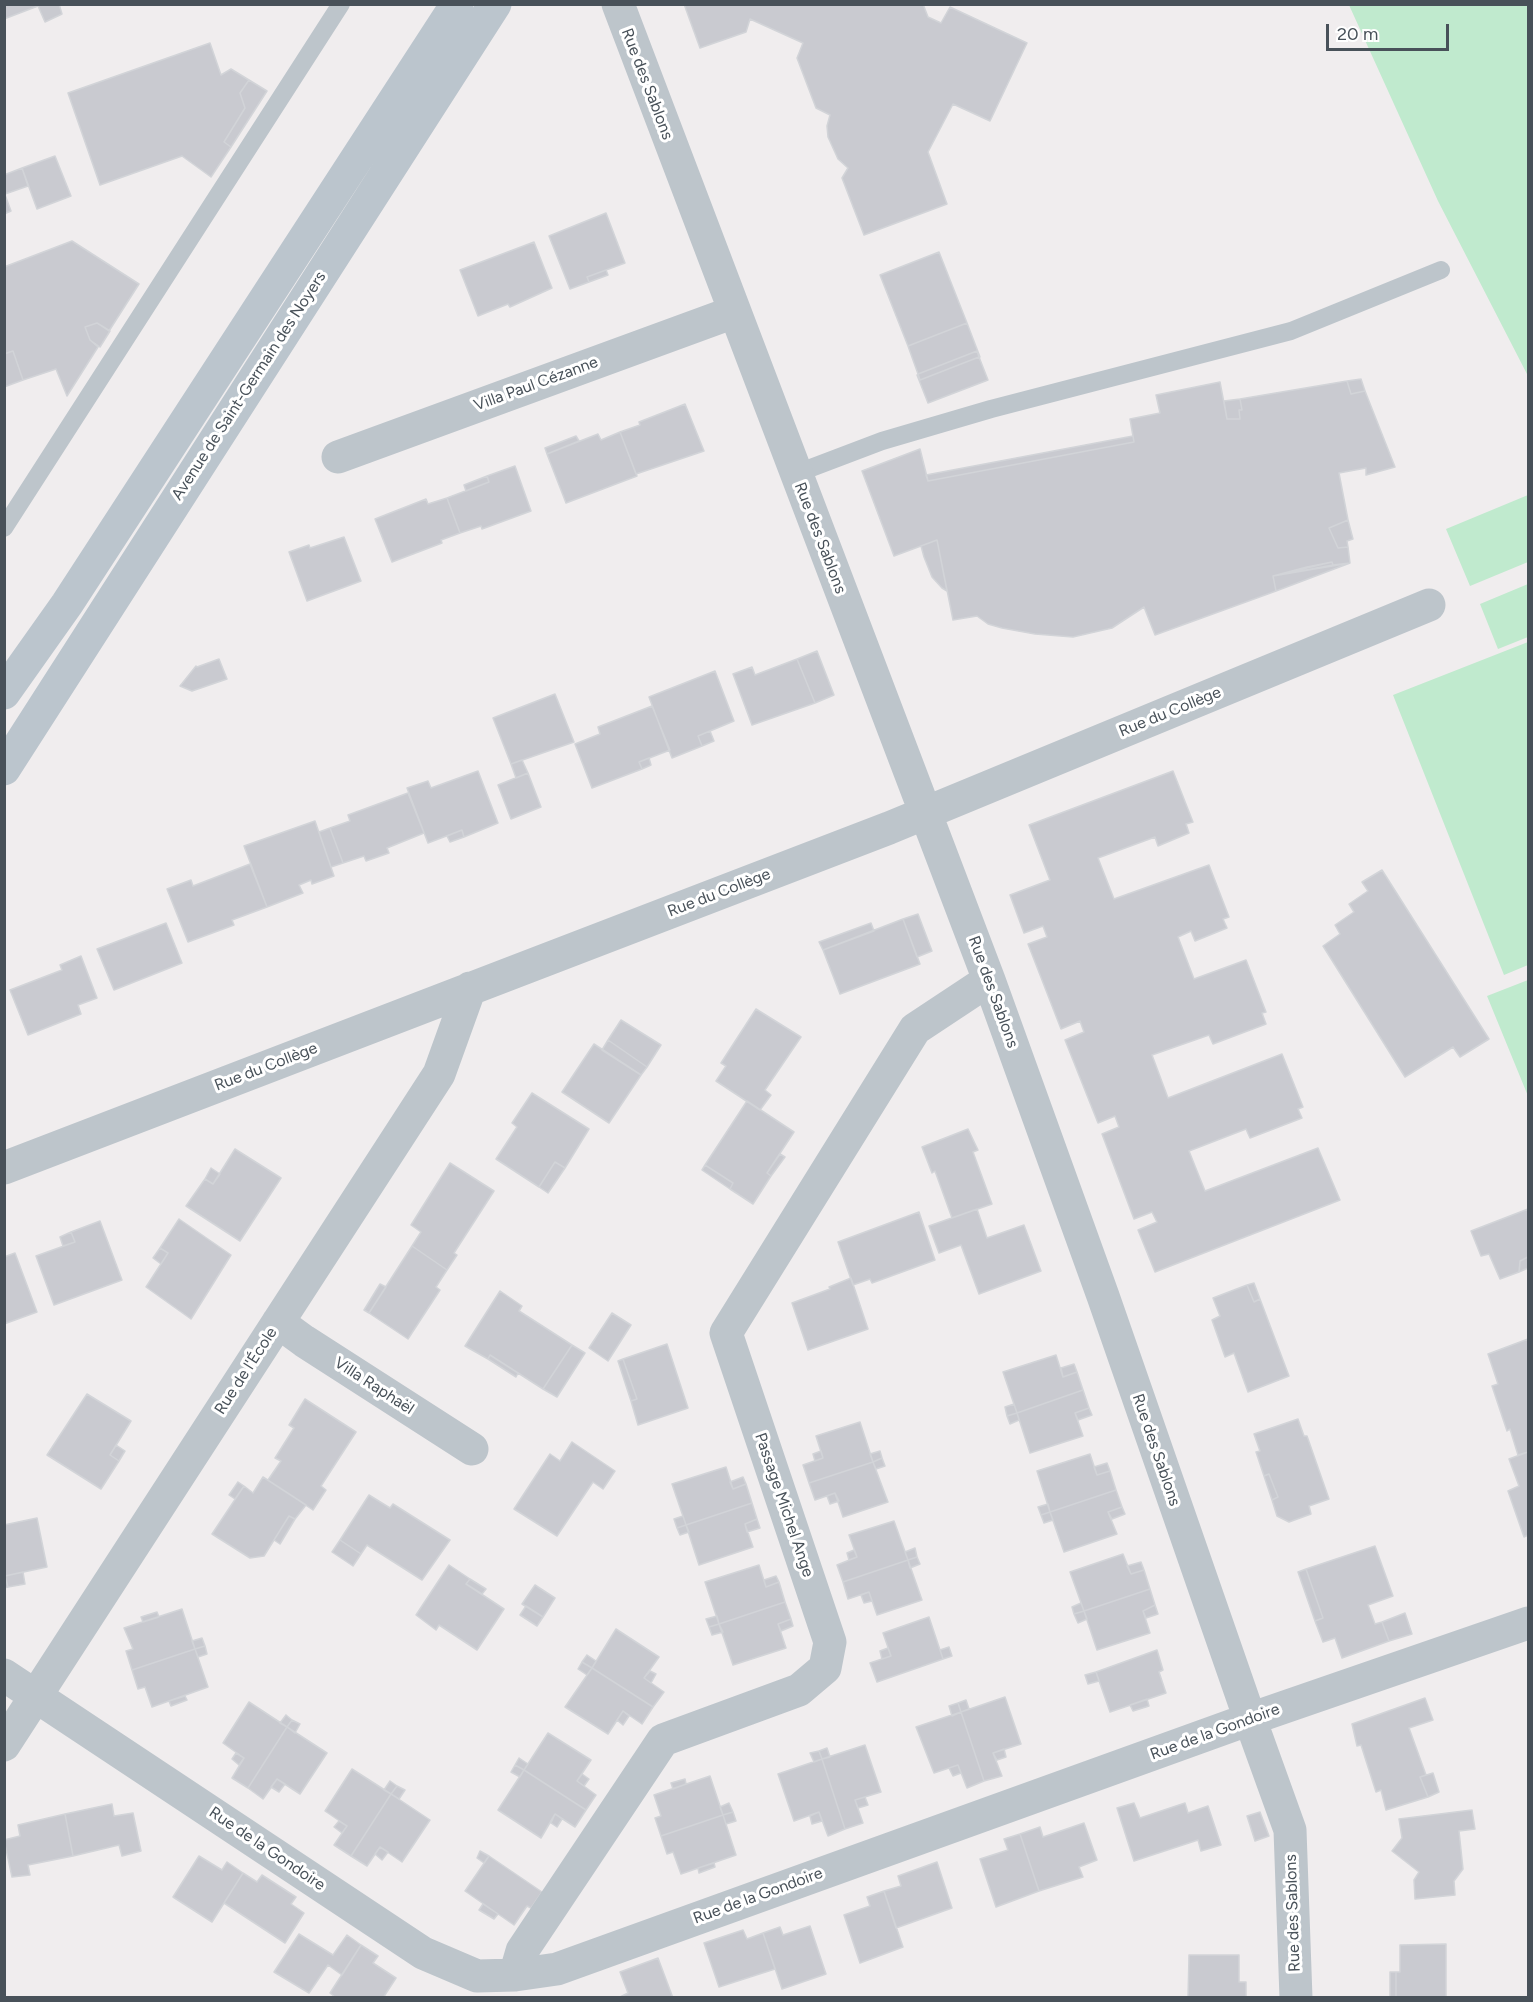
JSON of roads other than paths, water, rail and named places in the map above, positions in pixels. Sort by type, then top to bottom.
[{"type":"main road","name":"Avenue de Saint-Germain des Noyers","points":[[8,682],[67,604],[458,4]]},
{"type":"main road","name":"Avenue de Saint-Germain des Noyers","points":[[4,769],[495,4]]},
{"type":"street","name":"Rue des Sablons","points":[[618,4],[989,980],[1103,1296],[1290,1830],[1296,1998]]},
{"type":"street","name":"Villa Paul Cézanne","points":[[338,457],[734,312]]},
{"type":"street","name":"Rue du Collège","points":[[4,1168],[889,828],[1429,605]]},
{"type":"street","points":[[8,682],[47,701]]},
{"type":"street","name":"Passage Michel Ange","points":[[515,1975],[522,1951],[663,1740],[799,1690],[825,1668],[830,1642],[726,1333],[915,1029],[989,980]]},
{"type":"street","name":"Rue de l'École","points":[[4,1745],[439,1074],[470,988]]},
{"type":"street","name":"Villa Raphaël","points":[[278,1322],[472,1449]]},
{"type":"street","name":"Rue de la Gondoire","points":[[4,1675],[423,1953],[477,1976],[515,1975],[557,1969],[1250,1719],[1528,1623]]},
{"type":"lane","points":[[4,528],[341,4]]},
{"type":"lane","points":[[795,474],[882,441],[991,409],[1291,331],[1441,270]]}]
